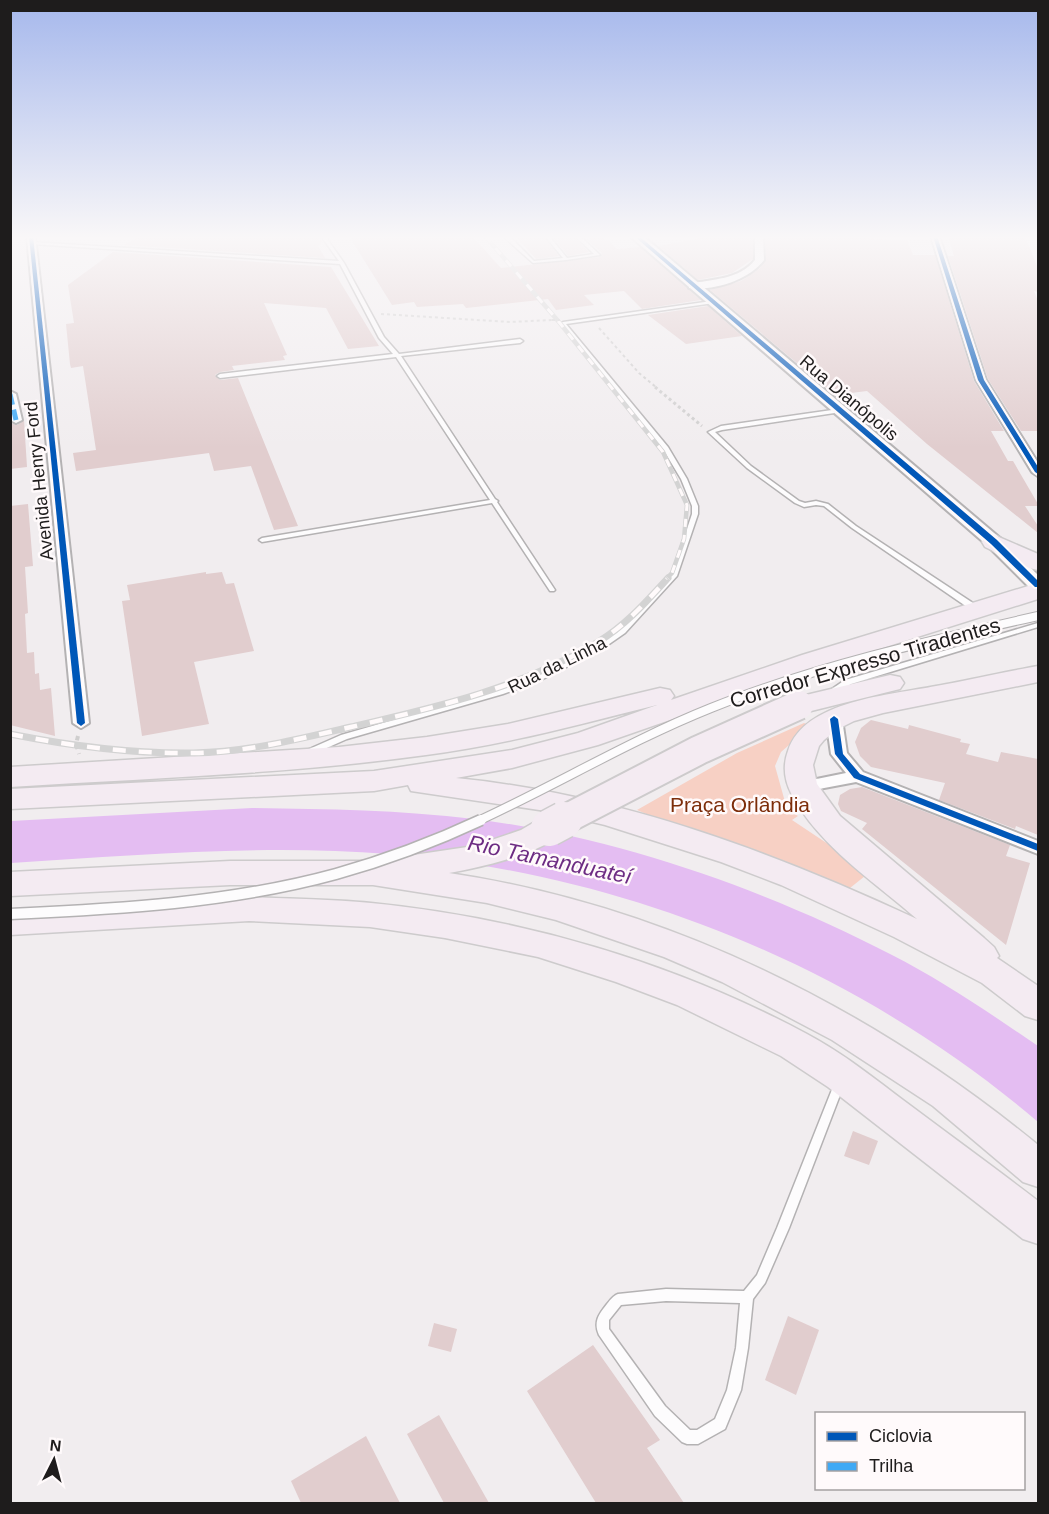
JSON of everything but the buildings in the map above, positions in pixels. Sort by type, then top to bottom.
[{"type":"highway","points":[[993,542],[1038,563]]},
{"type":"highway","points":[[374,781],[549,750],[588,739],[812,661],[1038,591]]},
{"type":"highway","points":[[10,799],[305,771],[427,746],[508,733],[812,661]]},
{"type":"highway","points":[[10,884],[230,873],[373,873],[477,857],[532,838],[699,750],[818,707],[942,674],[1038,663]]},
{"type":"highway","points":[[818,707],[890,703],[1038,674]]},
{"type":"highway","points":[[818,707],[816,731],[802,750],[798,768],[803,787],[812,804],[830,825],[1038,1006]]},
{"type":"highway","points":[[10,777],[84,772],[305,771],[374,781],[489,791],[592,812],[765,866],[845,898],[1007,981]]},
{"type":"highway","points":[[373,873],[502,894],[619,926],[700,958],[790,1000],[874,1048],[946,1095],[1038,1169]]},
{"type":"highway","points":[[10,923],[249,909],[370,915],[445,924],[539,944],[629,972],[731,1013],[794,1045],[842,1076],[1038,1225]]},
{"type":"street","name":"Avenida Henry Ford","points":[[38,307],[81,723]]},
{"type":"street","name":"Rua Dianópolis","points":[[717,307],[993,542],[1038,585]]},
{"type":"street","points":[[958,307],[981,380],[1038,472]]},
{"type":"street","points":[[10,394],[16,420]]},
{"type":"street","points":[[818,707],[839,754],[857,776],[1038,848]]},
{"type":"street","points":[[803,787],[857,776]]},
{"type":"lane","points":[[366,307],[382,338],[397,355],[552,590]]},
{"type":"lane","name":"Rua da Linha","points":[[305,771],[344,737],[500,692],[540,677],[616,636],[675,575],[693,520],[694,506],[684,479],[666,448],[563,323],[677,307]]},
{"type":"lane","points":[[220,376],[520,341]]},
{"type":"lane","points":[[839,411],[717,428],[711,431],[749,467],[797,502],[804,505],[816,503],[826,505],[854,527],[976,609]]},
{"type":"lane","points":[[262,540],[495,501]]},
{"type":"lane","name":"Corredor Expresso Tiradentes","points":[[10,914],[198,901],[266,891],[380,861],[497,814],[690,717],[745,695],[952,635],[1038,616]]},
{"type":"lane","points":[[818,707],[848,682],[1038,625]]},
{"type":"lane","points":[[747,1297],[666,1294],[618,1300],[608,1309],[603,1318],[603,1331],[660,1411],[687,1437],[698,1437],[720,1424],[734,1390],[742,1348],[747,1297],[761,1279],[783,1228],[842,1076]]},
{"type":"path","points":[[372,318],[392,314],[510,322],[560,320]]},
{"type":"path","points":[[590,318],[639,373],[711,431]]},
{"type":"path","points":[[81,723],[76,744],[84,772]]},
{"type":"green space","name":"Praça Orlândia","points":[[804,723],[811,726],[781,752],[775,766],[787,809],[798,816],[792,820],[870,872],[845,892],[732,851],[637,810],[737,753]]},
{"type":"water","name":"Rio Tamanduateí","points":[[252,808],[418,814],[527,827],[635,852],[742,888],[844,931],[911,965],[1038,1046],[1038,1122],[968,1067],[894,1018],[816,975],[734,937],[651,907],[565,882],[477,865],[389,854],[342,851],[247,850],[11,863],[11,821]]},
{"type":"railway","points":[[546,307],[663,452],[687,505],[684,539],[672,573],[666,579]]},
{"type":"railway","points":[[10,734],[102,748],[194,753],[234,750],[312,736],[447,703],[539,672],[598,642],[618,628],[668,578]]},
{"type":"marked path","points":[[10,394],[16,420]]},
{"type":"cycle path","points":[[38,307],[81,723]]},
{"type":"cycle path","points":[[719,307],[994,542],[1038,585]]},
{"type":"cycle path","points":[[958,307],[981,380],[1038,472]]},
{"type":"cycle path","points":[[834,719],[839,754],[857,776],[1038,848]]}]
